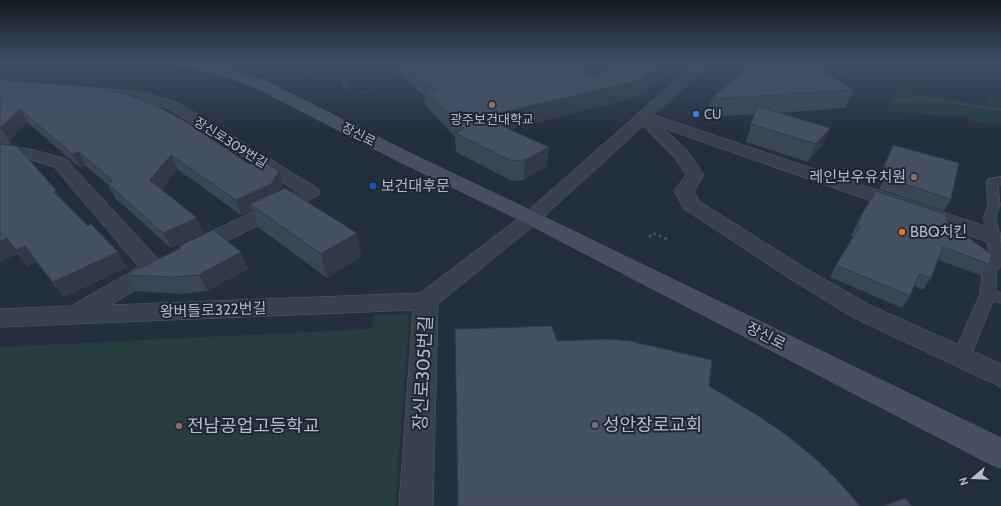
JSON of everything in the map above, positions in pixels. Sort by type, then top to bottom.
[{"type":"main road","name":"장신로","points":[[263,86],[1001,454]]},
{"type":"street","points":[[531,218],[679,86]]},
{"type":"street","name":"장신로309번길","points":[[75,315],[153,268],[310,192],[174,106],[146,97],[81,90]]},
{"type":"street","points":[[644,117],[992,236]]},
{"type":"street","points":[[644,117],[654,129],[682,155],[695,175],[684,191],[691,205],[797,273],[861,311],[1001,376]]},
{"type":"street","points":[[0,150],[34,155],[60,163],[153,268]]},
{"type":"street","name":"장신로305번길","points":[[416,506],[426,300],[531,218]]},
{"type":"street","name":"왕버들로322번길","points":[[0,318],[426,300]]},
{"type":"lane","points":[[961,358],[994,296],[989,273],[998,258],[992,236],[990,217],[994,206],[992,182],[1001,181]]},
{"type":"path","points":[[344,90],[349,88],[345,86]]},
{"type":"path","points":[[355,96],[375,88]]},
{"type":"path","points":[[893,99],[905,101],[917,96],[985,108],[1001,109]]},
{"type":"path","points":[[649,237],[653,233],[667,239]]},
{"type":"green space","points":[[899,89],[987,105],[987,95],[1001,99],[1001,124],[973,122],[966,117],[885,111]]},
{"type":"green space","name":"전남공업고등학교","points":[[410,314],[395,506],[0,506],[0,347],[371,329],[374,315]]},
{"type":"building","points":[[0,86],[95,87],[123,93],[161,108],[186,122],[249,164],[260,159],[279,171],[271,184],[236,200],[171,155],[150,180],[197,218],[163,233],[107,183],[113,181],[79,152],[72,154],[20,109],[0,128]]},
{"type":"building","points":[[431,86],[616,86],[482,117],[549,147],[525,160],[512,161],[455,133],[464,128],[423,88],[438,92]]},
{"type":"building","points":[[726,86],[846,86],[853,90],[711,99]]},
{"type":"building","points":[[757,106],[830,128],[816,144],[751,124]]},
{"type":"building","points":[[0,144],[17,146],[57,191],[54,192],[88,226],[91,224],[118,252],[53,282],[25,246],[16,250],[7,238],[0,241]]},
{"type":"building","name":"레인보우유치원","points":[[893,145],[959,163],[951,199],[885,178],[890,169],[884,167]]},
{"type":"building","points":[[285,188],[357,233],[321,254],[250,204]]},
{"type":"building","points":[[876,191],[947,215],[946,221],[992,255],[989,264],[943,247],[931,278],[919,274],[910,296],[836,265],[860,226],[857,225],[860,217]]},
{"type":"building","points":[[213,230],[241,252],[199,275],[172,277],[126,275],[181,248],[179,246]]},
{"type":"building","name":"성안장로교회","points":[[552,326],[557,341],[608,339],[630,341],[712,360],[709,386],[785,434],[817,460],[860,506],[458,506],[455,329]]},
{"type":"building","points":[[905,498],[912,506],[884,506]]},
{"type":"place","name":"광주보건대학교","points":[[492,105]]},
{"type":"place","name":"CU","points":[[696,114]]},
{"type":"place","name":"레인보우유치원","points":[[914,177]]},
{"type":"place","name":"보건대후문","points":[[373,186]]},
{"type":"place","name":"BBQ치킨","points":[[902,232]]},
{"type":"place","name":"성안장로교회","points":[[595,425]]},
{"type":"place","name":"전남공업고등학교","points":[[179,426]]}]
